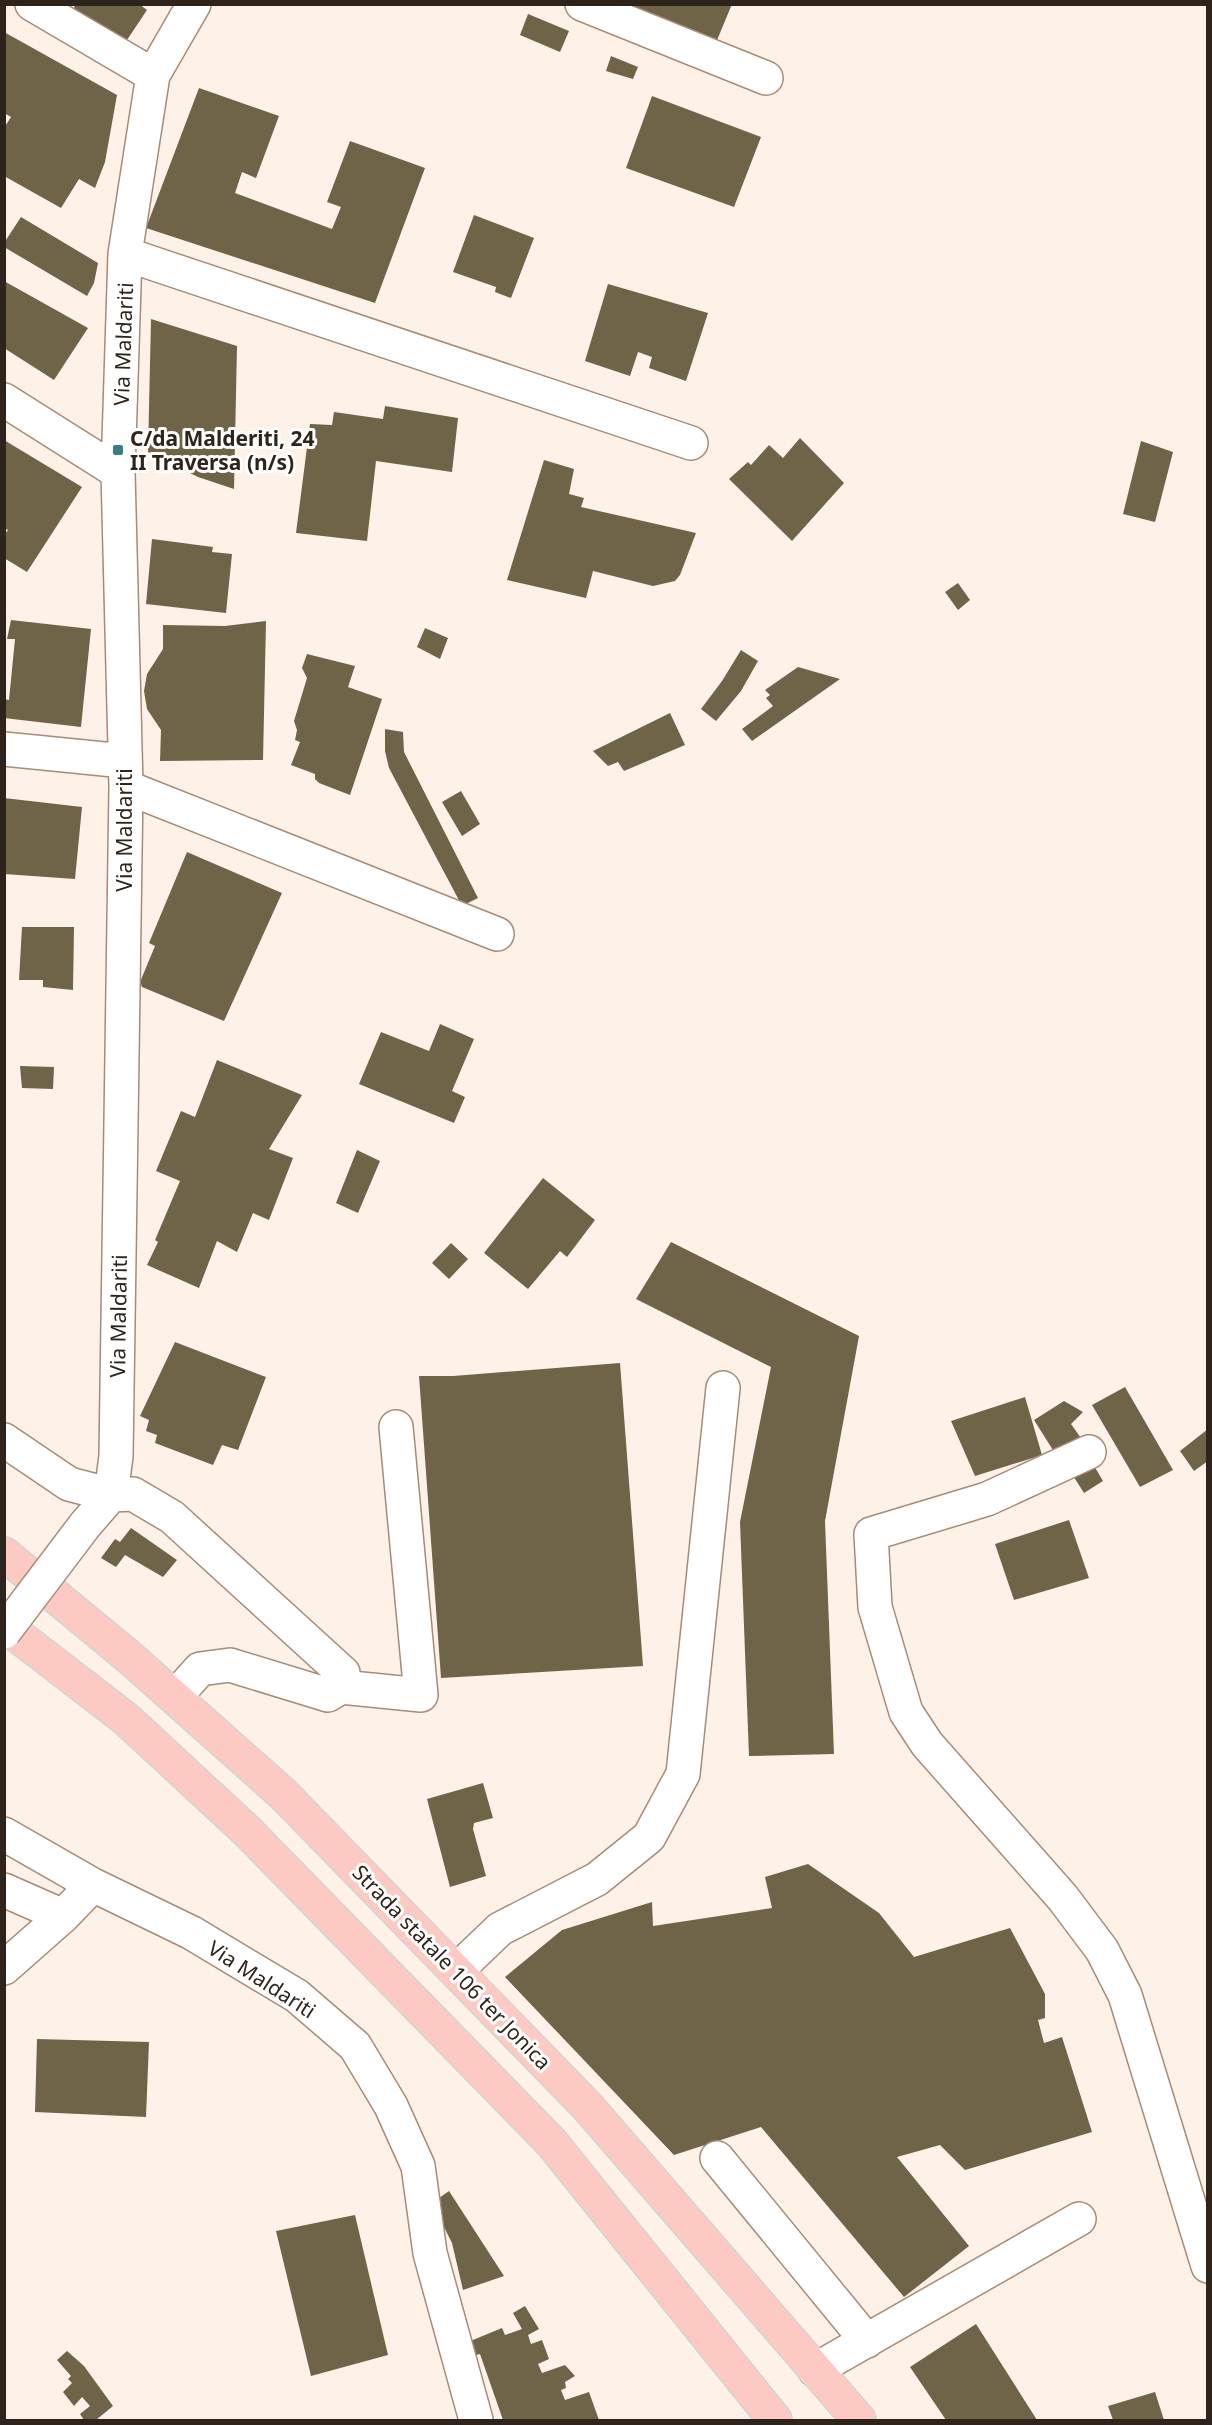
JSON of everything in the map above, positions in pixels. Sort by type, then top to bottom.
[{"type":"main road","name":"Strada statale 106 ter Jonica","points":[[4,1554],[175,1697],[283,1794],[587,2106],[859,2421]]},
{"type":"main road","points":[[4,1625],[126,1719],[248,1832],[551,2142],[775,2421]]},
{"type":"street","points":[[32,4],[153,75]]},
{"type":"street","name":"Via Maldariti","points":[[111,1495],[116,1456],[125,774],[118,472],[125,254],[153,75],[194,4]]},
{"type":"street","points":[[582,4],[766,78]]},
{"type":"street","points":[[125,254],[691,443]]},
{"type":"street","points":[[4,400],[118,472]]},
{"type":"street","points":[[4,749],[125,774],[497,934]]},
{"type":"street","points":[[456,1971],[500,1929],[597,1879],[649,1838],[683,1774],[723,1388]]},
{"type":"street","points":[[175,1697],[200,1668],[230,1665],[328,1695],[341,1687],[421,1695],[396,1427]]},
{"type":"street","points":[[4,1440],[69,1484],[111,1495],[133,1494],[172,1517],[343,1673],[341,1687]]},
{"type":"street","points":[[1089,1452],[987,1499],[871,1534],[875,1607],[906,1712],[927,1744],[1063,1898],[1107,1959],[1125,1995],[1208,2266]]},
{"type":"street","points":[[4,1632],[85,1525],[111,1495]]},
{"type":"street","name":"Via Maldariti","points":[[4,1834],[93,1885],[192,1934],[297,1996],[355,2046],[391,2106],[418,2166],[430,2253],[476,2421]]},
{"type":"street","points":[[4,1968],[63,1916],[93,1885]]},
{"type":"street","points":[[4,1890],[63,1916]]},
{"type":"street","points":[[717,2158],[867,2341]]},
{"type":"street","points":[[815,2370],[1079,2219]]},
{"type":"building","points":[[76,4],[139,4],[147,10],[127,40],[122,37],[118,41],[71,13]]},
{"type":"building","points":[[635,4],[732,4],[713,50],[629,17]]},
{"type":"building","points":[[528,14],[569,31],[560,52],[520,35]]},
{"type":"building","points":[[4,32],[117,95],[105,162],[95,188],[79,179],[61,208],[4,176],[4,128],[11,117],[4,113]]},
{"type":"building","points":[[611,56],[638,67],[633,79],[606,71]]},
{"type":"building","points":[[199,88],[279,116],[256,178],[242,172],[235,193],[332,229],[341,207],[327,202],[350,141],[425,168],[375,303],[146,228]]},
{"type":"building","points":[[652,96],[761,137],[734,207],[626,168]]},
{"type":"building","points":[[474,215],[534,238],[511,298],[495,292],[496,287],[453,272]]},
{"type":"building","points":[[21,217],[98,263],[94,283],[87,296],[4,247],[4,243]]},
{"type":"building","points":[[4,281],[88,328],[54,380],[4,348]]},
{"type":"building","points":[[608,284],[708,313],[686,381],[649,368],[652,357],[638,352],[630,376],[585,361]]},
{"type":"building","points":[[151,319],[237,346],[234,489],[198,477],[148,452]]},
{"type":"building","points":[[385,406],[458,418],[452,472],[376,461],[367,541],[296,533],[310,424],[332,425],[334,412],[383,419]]},
{"type":"building","points":[[800,438],[844,483],[792,541],[729,479],[748,462],[751,465],[769,445],[783,458]]},
{"type":"building","points":[[4,440],[82,487],[27,572],[4,558],[4,535],[8,530],[4,528]]},
{"type":"building","points":[[1141,441],[1173,452],[1155,522],[1123,514]]},
{"type":"building","points":[[544,460],[574,469],[569,494],[584,498],[581,507],[696,533],[680,575],[675,581],[653,586],[593,571],[586,598],[507,580]]},
{"type":"building","points":[[152,539],[213,547],[212,552],[232,554],[226,613],[146,604]]},
{"type":"building","points":[[958,583],[970,600],[958,610],[945,592]]},
{"type":"building","points":[[11,620],[91,629],[81,727],[4,718],[4,699],[9,700],[15,639],[7,639]]},
{"type":"building","points":[[266,621],[263,760],[160,761],[161,730],[147,709],[144,691],[147,674],[163,649],[163,625],[225,626]]},
{"type":"building","points":[[425,628],[448,638],[440,659],[417,647]]},
{"type":"building","points":[[741,650],[758,661],[741,691],[716,721],[701,709]]},
{"type":"building","points":[[307,654],[355,666],[348,687],[382,699],[350,795],[319,783],[315,779],[315,774],[291,765],[300,742],[295,740],[297,730],[294,721],[307,678],[302,668]]},
{"type":"building","points":[[798,667],[840,679],[752,741],[742,729],[773,706],[766,698],[770,695],[765,690]]},
{"type":"building","points":[[670,713],[685,745],[624,771],[618,762],[608,766],[593,751]]},
{"type":"building","points":[[385,729],[403,732],[404,752],[478,898],[462,906],[389,768],[385,751]]},
{"type":"building","points":[[461,791],[480,824],[462,836],[442,802]]},
{"type":"building","points":[[4,798],[82,807],[75,879],[4,874]]},
{"type":"building","points":[[187,852],[282,893],[224,1021],[142,987],[140,982],[155,946],[149,943]]},
{"type":"building","points":[[22,927],[74,927],[73,990],[43,987],[43,980],[19,980]]},
{"type":"building","points":[[440,1024],[474,1039],[452,1091],[465,1097],[454,1123],[359,1084],[381,1032],[429,1051]]},
{"type":"building","points":[[217,1060],[302,1095],[269,1149],[293,1158],[269,1220],[253,1213],[237,1252],[217,1241],[199,1288],[147,1265],[158,1242],[155,1240],[180,1181],[156,1171],[181,1111],[195,1117]]},
{"type":"building","points":[[20,1066],[54,1067],[53,1089],[22,1088]]},
{"type":"building","points":[[357,1150],[380,1161],[358,1213],[336,1203]]},
{"type":"building","points":[[543,1178],[595,1220],[567,1257],[560,1251],[528,1289],[484,1253]]},
{"type":"building","points":[[671,1242],[859,1336],[825,1521],[834,1754],[749,1756],[740,1522],[771,1367],[636,1299]]},
{"type":"building","points":[[451,1243],[468,1259],[449,1279],[432,1263]]},
{"type":"building","points":[[175,1342],[266,1377],[238,1450],[222,1445],[213,1465],[155,1443],[157,1435],[146,1431],[149,1420],[140,1416]]},
{"type":"building","points":[[620,1363],[643,1666],[441,1678],[419,1376],[453,1376]]},
{"type":"building","points":[[1125,1387],[1173,1470],[1140,1487],[1092,1405]]},
{"type":"building","points":[[1025,1397],[1042,1455],[975,1476],[951,1421]]},
{"type":"building","points":[[1064,1401],[1083,1412],[1071,1424],[1083,1441],[1058,1458],[1034,1420]]},
{"type":"building","points":[[1208,1429],[1208,1461],[1194,1471],[1180,1451]]},
{"type":"building","points":[[1090,1459],[1103,1481],[1084,1493],[1070,1471]]},
{"type":"building","points":[[1069,1520],[1089,1578],[1014,1600],[995,1544]]},
{"type":"building","points":[[131,1528],[177,1560],[163,1577],[125,1555],[116,1567],[101,1558],[115,1539],[120,1542]]},
{"type":"building","points":[[483,1783],[493,1818],[474,1823],[473,1829],[486,1876],[450,1887],[427,1799]]},
{"type":"building","points":[[808,1864],[879,1913],[914,1957],[1010,1928],[1045,1994],[1045,2018],[1038,2020],[1044,2043],[1062,2037],[1092,2132],[965,2170],[940,2145],[897,2157],[969,2246],[904,2297],[761,2127],[674,2155],[505,1977],[562,1930],[652,1902],[653,1926],[772,1908],[765,1877]]},
{"type":"building","points":[[37,2039],[149,2042],[146,2117],[35,2112]]},
{"type":"building","points":[[449,2191],[504,2276],[463,2290],[452,2243],[432,2203]]},
{"type":"building","points":[[355,2215],[388,2355],[311,2376],[276,2231]]},
{"type":"building","points":[[525,2306],[539,2329],[528,2335],[531,2344],[542,2340],[549,2359],[538,2364],[542,2373],[565,2365],[575,2376],[565,2382],[566,2388],[561,2390],[565,2400],[589,2392],[599,2420],[503,2420],[480,2354],[472,2356],[468,2342],[502,2328],[505,2335],[522,2329],[513,2313]]},
{"type":"building","points":[[976,2324],[1037,2420],[946,2420],[910,2367]]},
{"type":"building","points":[[67,2351],[84,2366],[113,2406],[96,2420],[84,2420],[80,2414],[90,2406],[82,2397],[74,2406],[63,2392],[72,2383],[68,2379],[71,2376],[57,2360]]},
{"type":"building","points":[[1155,2392],[1164,2420],[1113,2420],[1108,2406]]},
{"type":"place","name":"C/da Malderiti, 24 II Traversa (n/s)","points":[[118,450]]}]
